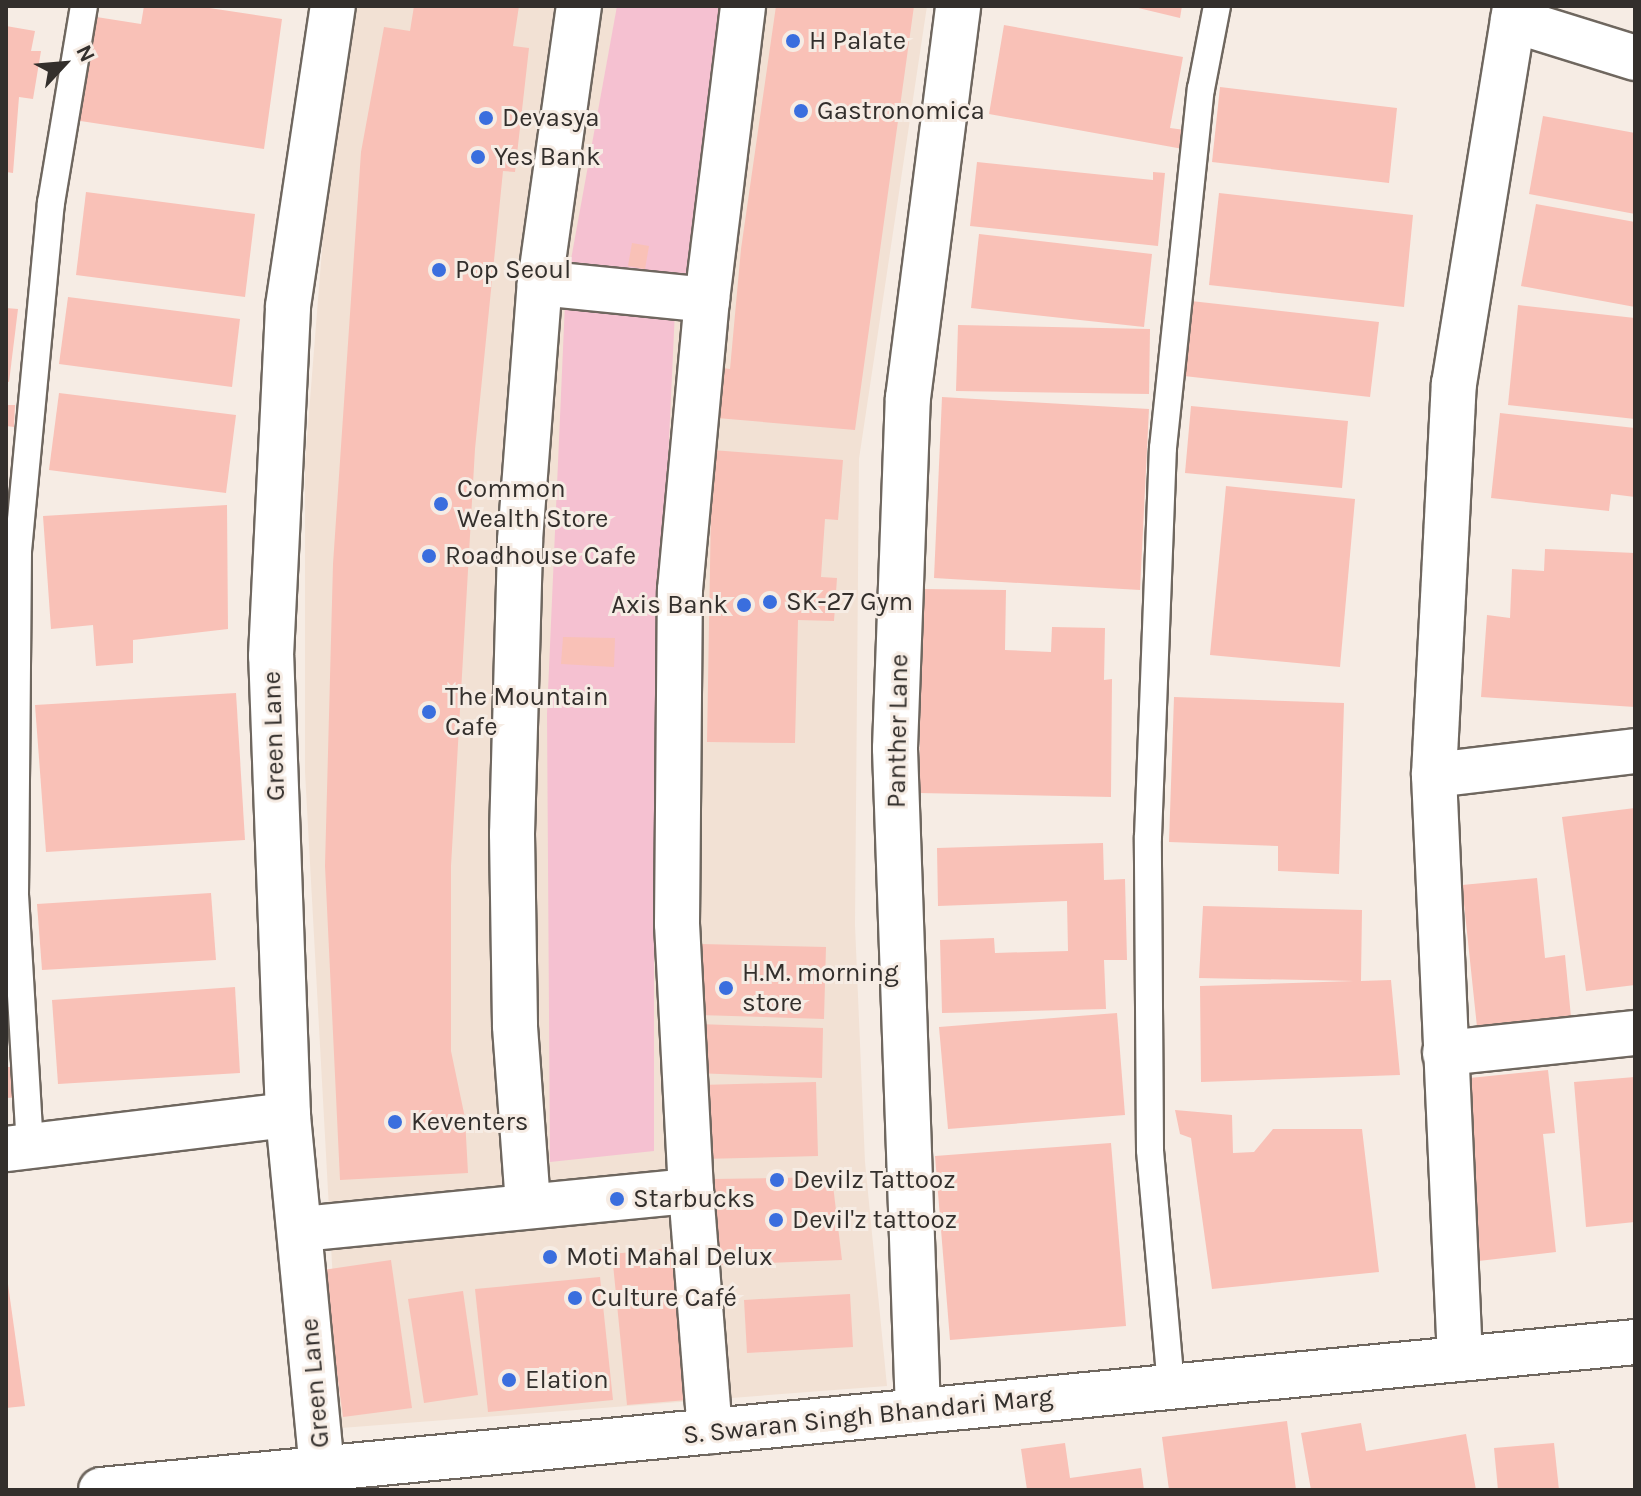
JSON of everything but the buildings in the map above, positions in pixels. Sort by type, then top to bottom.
[{"type":"street","name":"Green Lane","points":[[323,1479],[302,1229],[288,1115],[271,656],[288,306],[333,6]]},
{"type":"street","points":[[528,1204],[515,1025],[512,834],[520,540],[540,283],[579,6]]},
{"type":"street","points":[[710,1431],[691,1191],[677,924],[680,590],[707,300],[743,6]]},
{"type":"street","name":"Panther Lane","points":[[918,1411],[895,748],[908,398],[958,6]]},
{"type":"street","points":[[1460,1359],[1434,775],[1454,384],[1514,13],[1635,58]]},
{"type":"street","points":[[540,283],[707,300]]},
{"type":"street","points":[[1434,775],[1635,751]]},
{"type":"street","points":[[1445,1053],[1635,1033]]},
{"type":"street","points":[[18,1148],[288,1115]]},
{"type":"street","points":[[302,1229],[528,1204],[691,1191]]},
{"type":"street","name":"S. Swaran Singh Bhandari Marg","points":[[101,1490],[323,1479],[710,1431],[1635,1342]]},
{"type":"lane","points":[[18,1148],[15,895],[18,551],[51,203],[84,6]]},
{"type":"lane","points":[[1171,1386],[1150,1150],[1148,837],[1163,448],[1201,89],[1217,6]]},
{"type":"shaded area","points":[[354,6],[927,6],[859,459],[855,925],[865,1162],[887,1386],[341,1428],[305,772],[305,463],[334,99]]},
{"type":"shaded area","points":[[617,6],[733,6],[687,283],[570,265]]},
{"type":"shaded area","points":[[565,303],[675,310],[654,765],[654,1151],[550,1162],[547,714]]},
{"type":"place","name":"H Palate","points":[[793,41]]},
{"type":"place","name":"Gastronomica","points":[[801,111]]},
{"type":"place","name":"Devasya","points":[[486,118]]},
{"type":"place","name":"Yes Bank","points":[[478,157]]},
{"type":"place","name":"Pop Seoul","points":[[439,270]]},
{"type":"place","name":"Common Wealth Store","points":[[441,504]]},
{"type":"place","name":"Roadhouse Cafe","points":[[429,556]]},
{"type":"place","name":"SK-27 Gym","points":[[770,602]]},
{"type":"place","name":"Axis Bank","points":[[744,605]]},
{"type":"place","name":"The Mountain Cafe","points":[[429,712]]},
{"type":"place","name":"H.M. morning store","points":[[726,988]]},
{"type":"place","name":"Keventers","points":[[395,1122]]},
{"type":"place","name":"Devilz Tattooz","points":[[777,1180]]},
{"type":"place","name":"Starbucks","points":[[617,1199]]},
{"type":"place","name":"Devil'z tattooz","points":[[776,1220]]},
{"type":"place","name":"Moti Mahal Delux","points":[[550,1257]]},
{"type":"place","name":"Culture Café","points":[[575,1298]]},
{"type":"place","name":"Elation","points":[[509,1380]]}]
